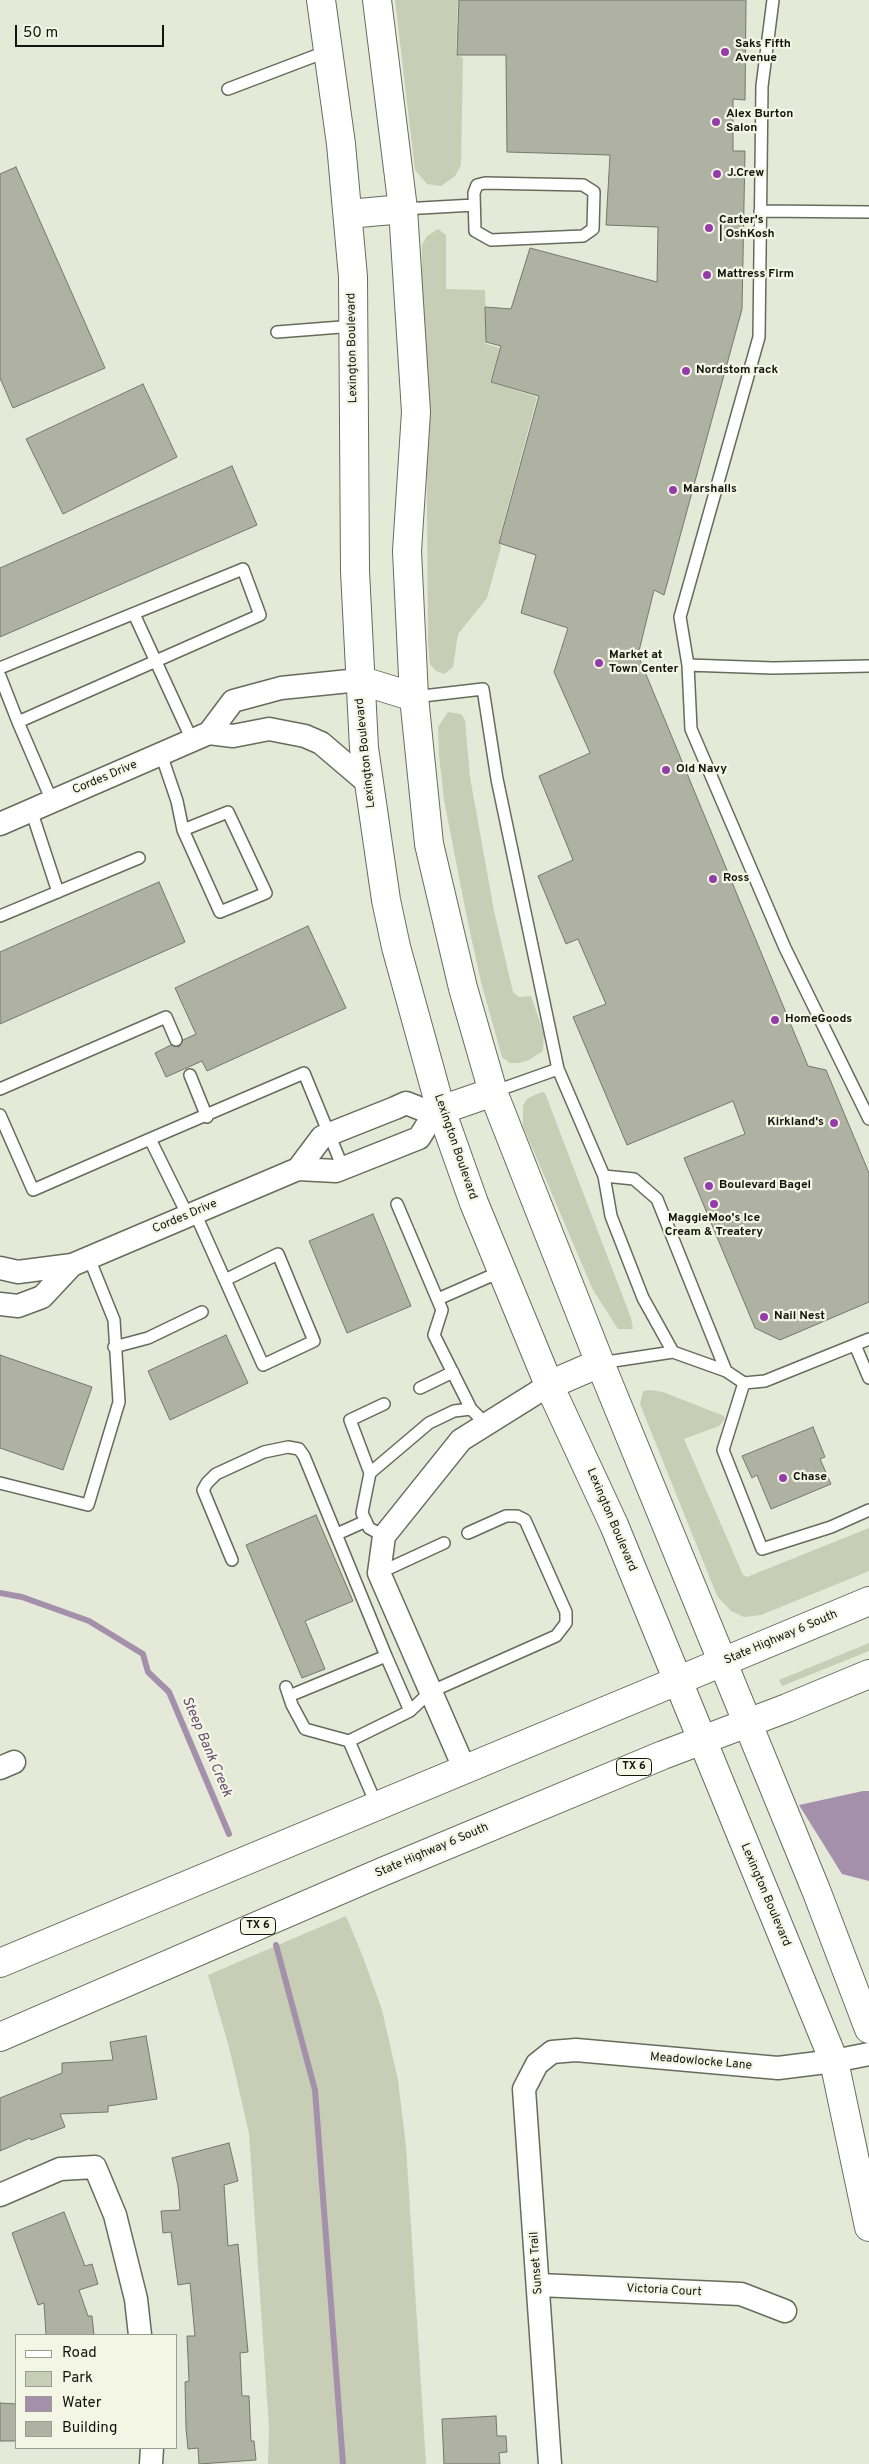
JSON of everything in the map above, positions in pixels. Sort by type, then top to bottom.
[{"type":"main road","name":"Lexington Boulevard","points":[[321,0],[348,214],[354,326],[355,571],[359,680],[368,783],[386,900],[396,947],[438,1112],[474,1204],[549,1385],[611,1519],[834,2062],[869,2227]]},
{"type":"main road","points":[[377,0],[402,209],[416,412],[407,551],[414,697],[429,844],[463,988],[493,1092],[600,1363],[723,1662],[746,1724],[816,1890],[869,2029]]},
{"type":"main road","points":[[348,214],[402,209]]},
{"type":"main road","points":[[359,680],[414,697]]},
{"type":"main road","points":[[438,1112],[493,1092]]},
{"type":"main road","points":[[549,1385],[600,1363]]},
{"type":"main road","name":"State Highway 6 South","points":[[0,1963],[869,1601]]},
{"type":"main road","name":"State Highway 6 South","points":[[0,2037],[382,1872],[869,1674]]},
{"type":"street","name":"Cordes Drive","points":[[0,824],[200,736],[233,701],[281,688],[359,680]]},
{"type":"street","points":[[200,736],[233,736],[268,729],[305,736],[322,743],[368,783]]},
{"type":"street","points":[[298,1169],[322,1137],[329,1134],[406,1103],[438,1112]]},
{"type":"street","name":"Cordes Drive","points":[[0,1268],[18,1272],[80,1262],[298,1169],[336,1171],[418,1138],[438,1112]]},
{"type":"street","name":"Cordes Drive","points":[[0,1304],[18,1306],[42,1297],[80,1262]]},
{"type":"street","points":[[465,1770],[379,1573],[384,1536],[461,1440],[549,1385]]},
{"type":"street","name":"Meadowlocke Lane","points":[[537,2064],[552,2052],[576,2050],[778,2068],[834,2062],[869,2054]]},
{"type":"street","name":"Sunset Trail","points":[[537,2064],[524,2089],[550,2464]]},
{"type":"street","points":[[0,2195],[60,2169],[95,2167],[115,2215],[136,2300],[140,2334]]},
{"type":"street","name":"Victoria Court","points":[[539,2285],[741,2294],[785,2312]]},
{"type":"street","points":[[151,2464],[152,2449]]},
{"type":"lane","points":[[774,0],[762,86],[759,337],[680,617],[688,665],[691,729],[785,948],[869,1119]]},
{"type":"lane","points":[[228,89],[328,51]]},
{"type":"lane","points":[[477,185],[583,185],[594,192],[593,228],[582,236],[491,240],[475,231],[474,205],[474,193],[477,185]]},
{"type":"lane","points":[[402,209],[474,205]]},
{"type":"lane","points":[[760,211],[869,212]]},
{"type":"lane","points":[[277,332],[354,326]]},
{"type":"lane","points":[[0,668],[243,569],[260,615],[18,722]]},
{"type":"lane","points":[[134,614],[155,660],[200,736]]},
{"type":"lane","points":[[688,665],[773,668],[869,666]]},
{"type":"lane","points":[[0,676],[52,801]]},
{"type":"lane","points":[[414,697],[483,689],[497,779],[558,1069],[604,1176],[611,1216],[643,1298],[673,1352]]},
{"type":"lane","points":[[161,754],[177,801],[182,830],[220,912],[266,893],[228,812],[182,830]]},
{"type":"lane","points":[[31,810],[58,892]]},
{"type":"lane","points":[[0,916],[139,858]]},
{"type":"lane","points":[[0,1089],[166,1017],[176,1040]]},
{"type":"lane","points":[[493,1092],[558,1069]]},
{"type":"lane","points":[[0,1115],[33,1190],[304,1073],[343,1168]]},
{"type":"lane","points":[[190,1075],[207,1116]]},
{"type":"lane","points":[[150,1139],[191,1214],[263,1365],[314,1341],[278,1254],[224,1280]]},
{"type":"lane","points":[[604,1176],[634,1179],[657,1198],[726,1371]]},
{"type":"lane","points":[[397,1204],[442,1310],[434,1335],[471,1409],[487,1425]]},
{"type":"lane","points":[[0,1483],[88,1505],[119,1402],[114,1347],[114,1320],[80,1262]]},
{"type":"lane","points":[[438,1299],[502,1271]]},
{"type":"lane","points":[[114,1347],[148,1338],[202,1312]]},
{"type":"lane","points":[[600,1363],[673,1352],[726,1371],[744,1383],[764,1381],[869,1339]]},
{"type":"lane","points":[[855,1345],[869,1378]]},
{"type":"lane","points":[[420,1388],[453,1372]]},
{"type":"lane","points":[[744,1383],[723,1450],[762,1549],[831,1527],[869,1510]]},
{"type":"lane","points":[[384,1404],[350,1420],[370,1473],[362,1513],[369,1528],[384,1536]]},
{"type":"lane","points":[[370,1473],[429,1423],[454,1411],[471,1409]]},
{"type":"lane","points":[[232,1560],[203,1490],[206,1483],[216,1474],[264,1452],[288,1447],[299,1449],[304,1456],[410,1711]]},
{"type":"lane","points":[[386,1656],[288,1692],[306,1730],[349,1741],[410,1711],[430,1692],[556,1636],[566,1623],[566,1612],[550,1572],[525,1520],[517,1516],[506,1516],[468,1533]]},
{"type":"lane","points":[[337,1534],[366,1521]]},
{"type":"lane","points":[[379,1573],[444,1543]]},
{"type":"lane","points":[[349,1741],[377,1806]]},
{"type":"green space","points":[[395,0],[458,0],[456,54],[463,58],[461,165],[455,176],[441,186],[427,184],[415,170]]},
{"type":"green space","points":[[438,229],[446,235],[446,289],[485,290],[486,344],[500,348],[490,382],[537,397],[499,540],[501,547],[487,598],[458,634],[453,667],[444,674],[436,671],[430,664],[428,643],[426,390],[422,320],[422,245],[427,236]]},
{"type":"green space","points":[[448,712],[461,714],[465,720],[470,777],[494,911],[513,992],[519,997],[531,996],[544,1034],[543,1051],[529,1060],[519,1063],[510,1063],[502,1057],[481,982],[466,913],[444,800],[439,755],[438,727]]},
{"type":"green space","points":[[542,1092],[545,1093],[631,1318],[633,1329],[618,1329],[593,1290],[523,1126],[523,1105],[528,1098]]},
{"type":"green space","points":[[643,1391],[663,1392],[724,1416],[725,1419],[719,1426],[684,1439],[743,1575],[747,1577],[869,1528],[869,1571],[761,1615],[744,1617],[731,1611],[717,1596],[640,1404]]},
{"type":"green space","points":[[869,1643],[869,1651],[782,1686],[779,1680]]},
{"type":"green space","points":[[346,1916],[382,2010],[398,2080],[406,2146],[426,2464],[268,2464],[269,2428],[249,2133],[229,2047],[208,1975]]},
{"type":"water","points":[[869,1791],[869,1881],[842,1874],[799,1805]]},
{"type":"building","name":"Market at Town Center","points":[[459,0],[746,0],[745,100],[733,99],[733,151],[745,151],[742,309],[664,595],[654,590],[638,655],[808,1066],[826,1070],[869,1173],[869,1302],[780,1340],[755,1328],[684,1158],[745,1134],[733,1101],[627,1145],[573,1017],[606,1004],[578,939],[566,944],[538,876],[573,860],[539,776],[590,753],[554,672],[568,628],[521,613],[536,555],[499,543],[539,396],[491,382],[501,346],[486,342],[485,307],[511,309],[530,248],[657,282],[658,227],[606,225],[610,155],[507,152],[506,55],[457,55]]},
{"type":"building","points":[[16,167],[105,368],[13,408],[0,378],[0,174]]},
{"type":"building","points":[[143,384],[177,457],[63,514],[26,439]]},
{"type":"building","points":[[232,466],[257,525],[0,637],[0,568]]},
{"type":"building","points":[[159,882],[185,942],[0,1024],[0,952]]},
{"type":"building","points":[[308,926],[346,1008],[207,1071],[202,1061],[166,1077],[155,1053],[171,1045],[179,1047],[183,1040],[196,1034],[175,988]]},
{"type":"building","points":[[373,1214],[411,1306],[347,1333],[309,1241]]},
{"type":"building","points":[[226,1335],[248,1383],[170,1420],[148,1371]]},
{"type":"building","points":[[0,1355],[92,1387],[63,1470],[0,1448]]},
{"type":"building","points":[[813,1427],[825,1457],[820,1459],[831,1484],[771,1509],[757,1475],[752,1478],[742,1456]]},
{"type":"building","points":[[316,1515],[353,1601],[305,1621],[325,1669],[302,1678],[246,1545]]},
{"type":"building","points":[[146,2036],[157,2099],[108,2106],[108,2112],[60,2114],[65,2127],[31,2140],[30,2138],[0,2151],[0,2098],[62,2073],[62,2063],[113,2060],[110,2042]]},
{"type":"building","points":[[229,2143],[238,2181],[224,2185],[228,2246],[238,2244],[248,2352],[240,2353],[242,2396],[249,2396],[251,2441],[254,2441],[256,2460],[199,2464],[198,2448],[188,2449],[186,2428],[185,2382],[189,2381],[187,2336],[195,2336],[190,2283],[178,2285],[171,2232],[163,2233],[161,2211],[180,2210],[178,2186],[172,2158]]},
{"type":"building","points":[[64,2212],[85,2266],[92,2264],[98,2284],[79,2290],[88,2316],[92,2316],[94,2334],[46,2334],[44,2303],[38,2305],[12,2233]]},
{"type":"building","points":[[0,2403],[15,2404],[15,2441],[0,2441]]},
{"type":"building","points":[[496,2416],[497,2436],[506,2436],[507,2452],[499,2453],[500,2464],[444,2464],[442,2419]]},
{"type":"waterway","name":"Steep Bank Creek","points":[[0,1593],[22,1597],[89,1621],[143,1654],[148,1672],[169,1692],[229,1834]]},
{"type":"waterway","points":[[276,1945],[315,2090],[343,2464]]},
{"type":"place","name":"Saks Fifth Avenue","points":[[725,52]]},
{"type":"place","name":"Alex Burton Salon","points":[[716,122]]},
{"type":"place","name":"J.Crew","points":[[717,174]]},
{"type":"place","name":"Carter's | OshKosh","points":[[709,228]]},
{"type":"place","name":"Mattress Firm","points":[[707,275]]},
{"type":"place","name":"Nordstom rack","points":[[686,371]]},
{"type":"place","name":"Marshalls","points":[[673,490]]},
{"type":"place","name":"Market at Town Center","points":[[599,663]]},
{"type":"place","name":"Old Navy","points":[[666,770]]},
{"type":"place","name":"Ross","points":[[713,879]]},
{"type":"place","name":"HomeGoods","points":[[775,1020]]},
{"type":"place","name":"Kirkland's","points":[[834,1123]]},
{"type":"place","name":"Boulevard Bagel","points":[[709,1186]]},
{"type":"place","name":"MaggieMoo's Ice Cream & Treatery","points":[[714,1204]]},
{"type":"place","name":"Nail Nest","points":[[764,1317]]},
{"type":"place","name":"Chase","points":[[783,1478]]}]
